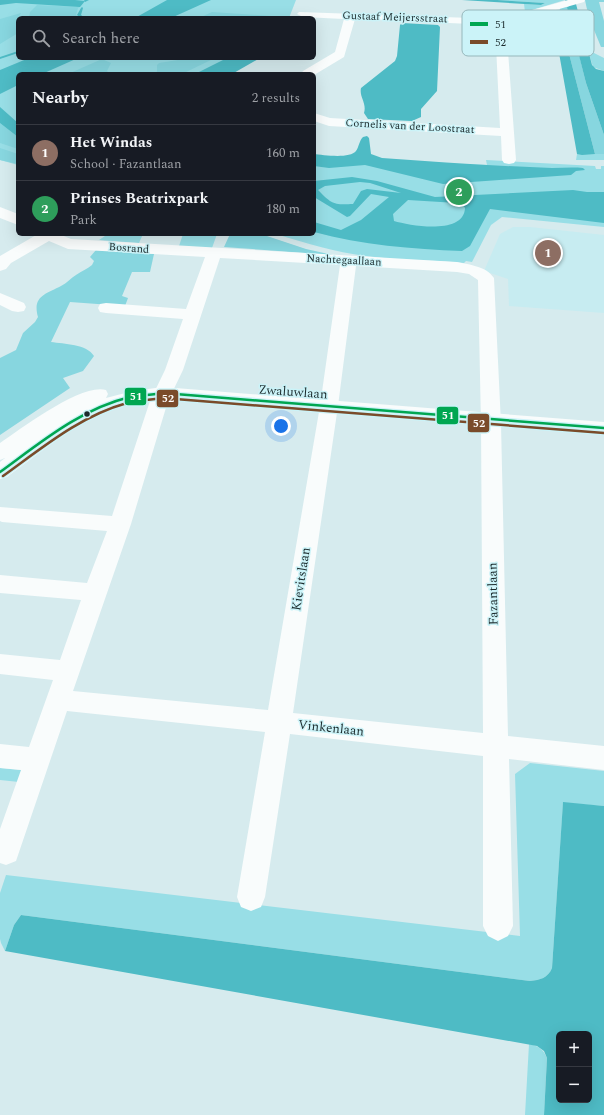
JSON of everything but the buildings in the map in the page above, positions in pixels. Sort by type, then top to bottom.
[{"type":"street","name":"Gustaaf Meijersstraat","points":[[544,10],[573,2]]},
{"type":"street","name":"Gustaaf Meijersstraat","points":[[303,14],[462,20]]},
{"type":"street","points":[[310,72],[340,54],[350,16]]},
{"type":"street","points":[[502,56],[509,160]]},
{"type":"street","name":"Cornelis van der Loostraat","points":[[316,118],[329,122],[506,132]]},
{"type":"street","points":[[0,212],[16,219]]},
{"type":"street","points":[[0,266],[5,260],[46,236]]},
{"type":"street","name":"Bosrand","points":[[50,236],[68,244],[214,253]]},
{"type":"street","points":[[6,852],[95,592],[120,524],[165,388],[193,315],[214,253]]},
{"type":"street","name":"Nachtegaallaan","points":[[214,253],[458,267],[474,270]]},
{"type":"street","name":"Kievitslaan","points":[[251,897],[330,400],[349,261]]},
{"type":"street","name":"Fazantlaan","points":[[474,270],[486,278],[490,412],[498,926]]},
{"type":"street","points":[[0,298],[18,307]]},
{"type":"street","points":[[106,308],[193,315]]},
{"type":"street","name":"Zwaluwlaan","points":[[0,453],[49,418],[84,399],[115,388],[138,384],[165,388],[490,412],[604,415]]},
{"type":"street","name":"Zwaluwlaan","points":[[0,472],[62,429],[101,407],[122,399],[165,388]]},
{"type":"street","name":"Zwaluwlaan","points":[[490,412],[604,428]]},
{"type":"street","points":[[2,514],[120,524]]},
{"type":"street","points":[[0,584],[95,592]]},
{"type":"street","points":[[0,664],[68,671]]},
{"type":"street","name":"Vinkenlaan","points":[[58,700],[495,745],[604,758]]},
{"type":"street","points":[[0,756],[37,760]]},
{"type":"shaded area","points":[[0,0],[296,0],[290,16],[16,16],[16,60],[254,60],[234,72],[16,72],[16,164],[0,160]]},
{"type":"shaded area","points":[[0,0],[85,1],[80,7],[16,3],[0,5]]},
{"type":"shaded area","points":[[167,0],[211,0],[175,16],[139,16]]},
{"type":"shaded area","points":[[462,0],[497,0],[545,3],[541,5]]},
{"type":"shaded area","points":[[497,0],[565,0],[532,10],[525,10],[524,4],[541,5],[545,3]]},
{"type":"shaded area","points":[[565,0],[570,0],[576,4],[578,10],[568,10],[567,7],[569,6]]},
{"type":"shaded area","points":[[585,0],[604,0],[604,2],[599,2],[604,21],[604,47],[601,47],[594,30],[594,10],[587,10]]},
{"type":"shaded area","points":[[37,5],[80,7],[78,8],[76,15],[77,16],[29,16],[30,12]]},
{"type":"shaded area","points":[[567,6],[568,10],[560,10],[560,8]]},
{"type":"shaded area","points":[[212,12],[271,16],[203,16]]},
{"type":"shaded area","points":[[21,13],[19,16],[16,16],[16,34],[0,44],[0,19]]},
{"type":"shaded area","points":[[402,23],[438,25],[440,27],[437,91],[421,109],[421,117],[412,121],[368,119],[364,113],[365,106],[361,94],[361,88],[395,61],[397,56],[400,25]]},
{"type":"shaded area","points":[[594,53],[604,58],[604,71],[593,67],[590,56],[594,56]]},
{"type":"shaded area","points":[[560,56],[570,56],[595,154],[577,154]]},
{"type":"shaded area","points":[[570,56],[579,56],[586,83],[604,135],[604,154],[595,154]]},
{"type":"shaded area","points":[[579,56],[590,56],[592,65],[596,69],[604,71],[604,135],[586,83]]},
{"type":"shaded area","points":[[24,60],[74,60],[46,72],[16,72],[16,86],[0,94],[0,70]]},
{"type":"shaded area","points":[[100,60],[111,63],[107,71],[108,72],[73,72]]},
{"type":"shaded area","points":[[178,60],[211,60],[186,72],[157,72],[157,65],[159,63]]},
{"type":"shaded area","points":[[223,60],[256,60],[236,72],[199,72]]},
{"type":"shaded area","points":[[0,107],[16,121],[16,135],[0,123]]},
{"type":"shaded area","points":[[0,123],[16,135],[16,148],[0,143]]},
{"type":"shaded area","points":[[367,136],[369,138],[371,154],[382,158],[509,166],[583,168],[585,170],[576,171],[571,175],[443,184],[365,165],[329,168],[316,166],[316,154],[336,156],[348,155],[356,151],[363,137]]},
{"type":"shaded area","points":[[0,148],[16,153],[16,164],[0,160]]},
{"type":"shaded area","points":[[577,154],[604,154],[604,160],[576,160]]},
{"type":"shaded area","points":[[316,159],[543,167],[487,165],[486,160],[595,166],[596,169],[601,169],[601,166],[604,166],[604,227],[502,217],[491,225],[472,262],[466,261],[464,263],[362,256],[313,245],[283,236],[316,236]]},
{"type":"shaded area","points":[[352,177],[377,181],[435,197],[573,190],[604,192],[604,223],[490,209],[470,246],[462,251],[406,248],[350,240],[316,232],[316,223],[341,230],[361,220],[389,197],[371,194],[350,216],[347,217],[316,198],[316,181]],"holes":[[[360,182],[370,183],[401,193],[367,189],[361,191],[353,204],[337,204],[330,201],[318,190],[325,186]],[[408,200],[457,203],[463,205],[465,208],[462,217],[456,222],[447,225],[424,226],[394,221],[393,214]]]},
{"type":"shaded area","points":[[513,227],[530,227],[604,235],[604,313],[509,306],[508,279],[484,271],[500,234]]},
{"type":"shaded area","points":[[105,236],[142,236],[139,243],[99,240]]},
{"type":"shaded area","points":[[182,236],[216,236],[212,248],[179,246]]},
{"type":"shaded area","points":[[229,236],[267,236],[306,249],[333,255],[224,247]]},
{"type":"shaded area","points":[[96,250],[154,254],[150,272],[132,272],[122,296],[128,298],[125,306],[70,302],[51,342],[81,347],[91,352],[94,356],[83,371],[63,378],[70,388],[0,435],[0,358],[16,350],[23,333],[35,322],[38,317],[37,304],[39,300],[92,265],[94,261],[90,257]]},
{"type":"shaded area","points":[[530,763],[604,771],[604,806],[563,803],[552,968],[546,976],[540,979],[530,981],[21,915],[14,925],[5,951],[1,943],[0,893],[6,875],[520,936],[515,774]]},
{"type":"shaded area","points":[[0,768],[22,770],[19,782],[0,780]]},
{"type":"shaded area","points":[[563,802],[604,806],[604,1115],[544,1115],[547,1058],[544,1051],[537,1046],[5,951],[14,925],[21,915],[530,981],[543,978],[552,968]]},
{"type":"shaded area","points":[[529,1044],[540,1048],[547,1058],[544,1115],[525,1115]]},
{"type":"waterway","points":[[80,16],[79,15],[82,8]]},
{"type":"waterway","points":[[0,58],[16,53]]},
{"type":"transit line","name":"51","points":[[0,472],[44,440],[74,420],[90,412],[129,398],[163,393],[604,428]]},
{"type":"transit line","name":"52","points":[[3,476],[47,444],[93,416],[127,403],[163,398],[604,433]]},
{"type":"place","name":"Prinses Beatrixpark","points":[[459,192]]},
{"type":"place","name":"Het Windas","points":[[548,253]]}]
